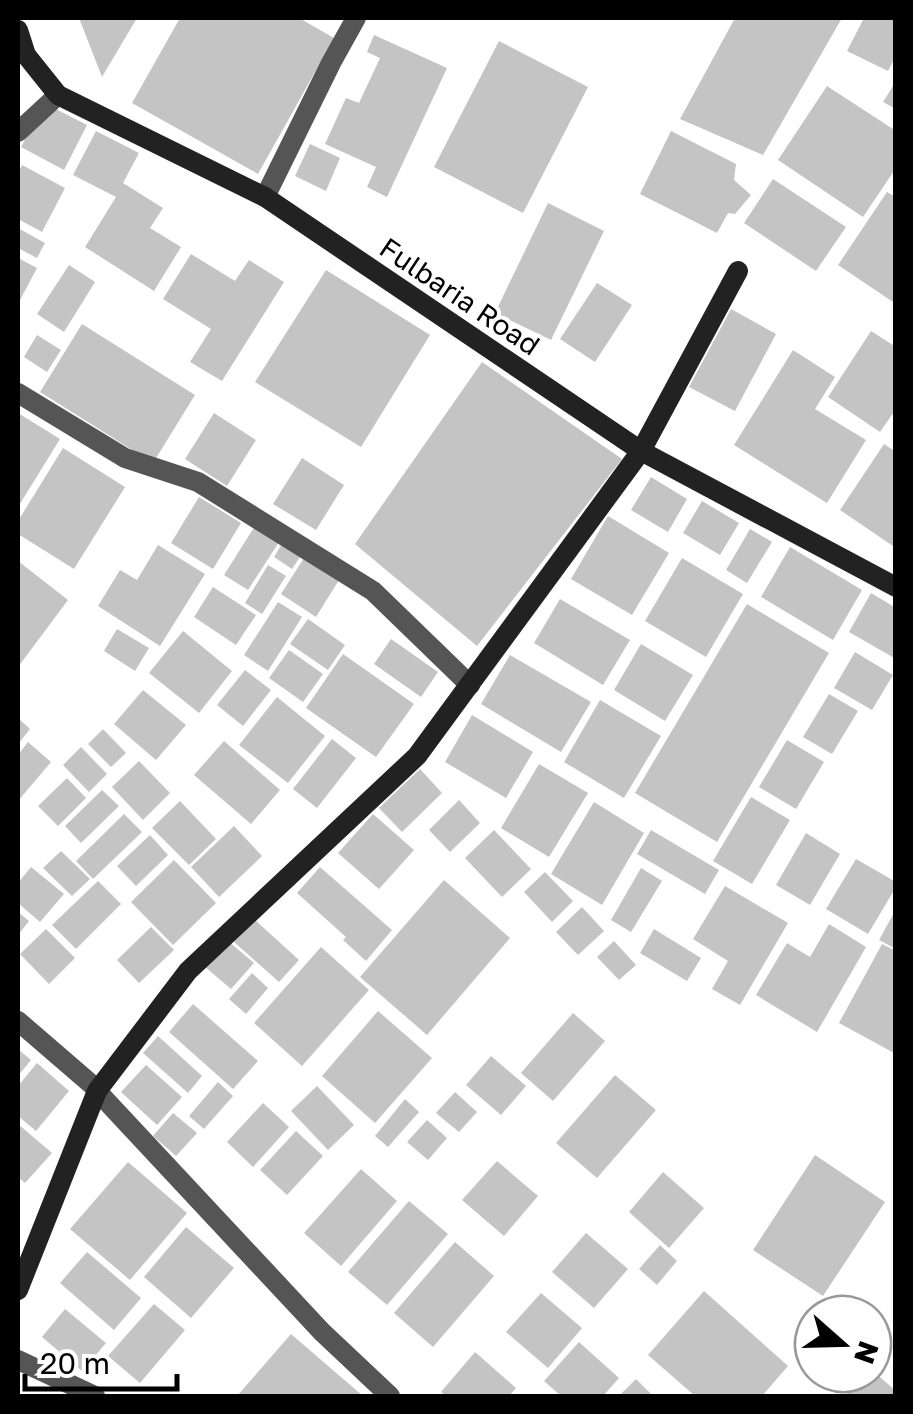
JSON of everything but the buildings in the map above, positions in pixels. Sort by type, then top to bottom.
[{"type":"street","points":[[265,197],[356,18]]},
{"type":"street","name":"Fulbaria Road","points":[[18,30],[26,55],[58,95],[265,197],[641,451],[896,587]]},
{"type":"street","points":[[18,132],[58,95]]},
{"type":"street","points":[[18,1290],[97,1091],[188,972],[417,756],[641,451],[738,271]]},
{"type":"street","points":[[18,393],[126,458],[198,482],[373,591],[470,685]]},
{"type":"street","points":[[18,1021],[97,1091],[322,1332],[390,1396]]},
{"type":"street","points":[[18,1360],[95,1396]]}]
